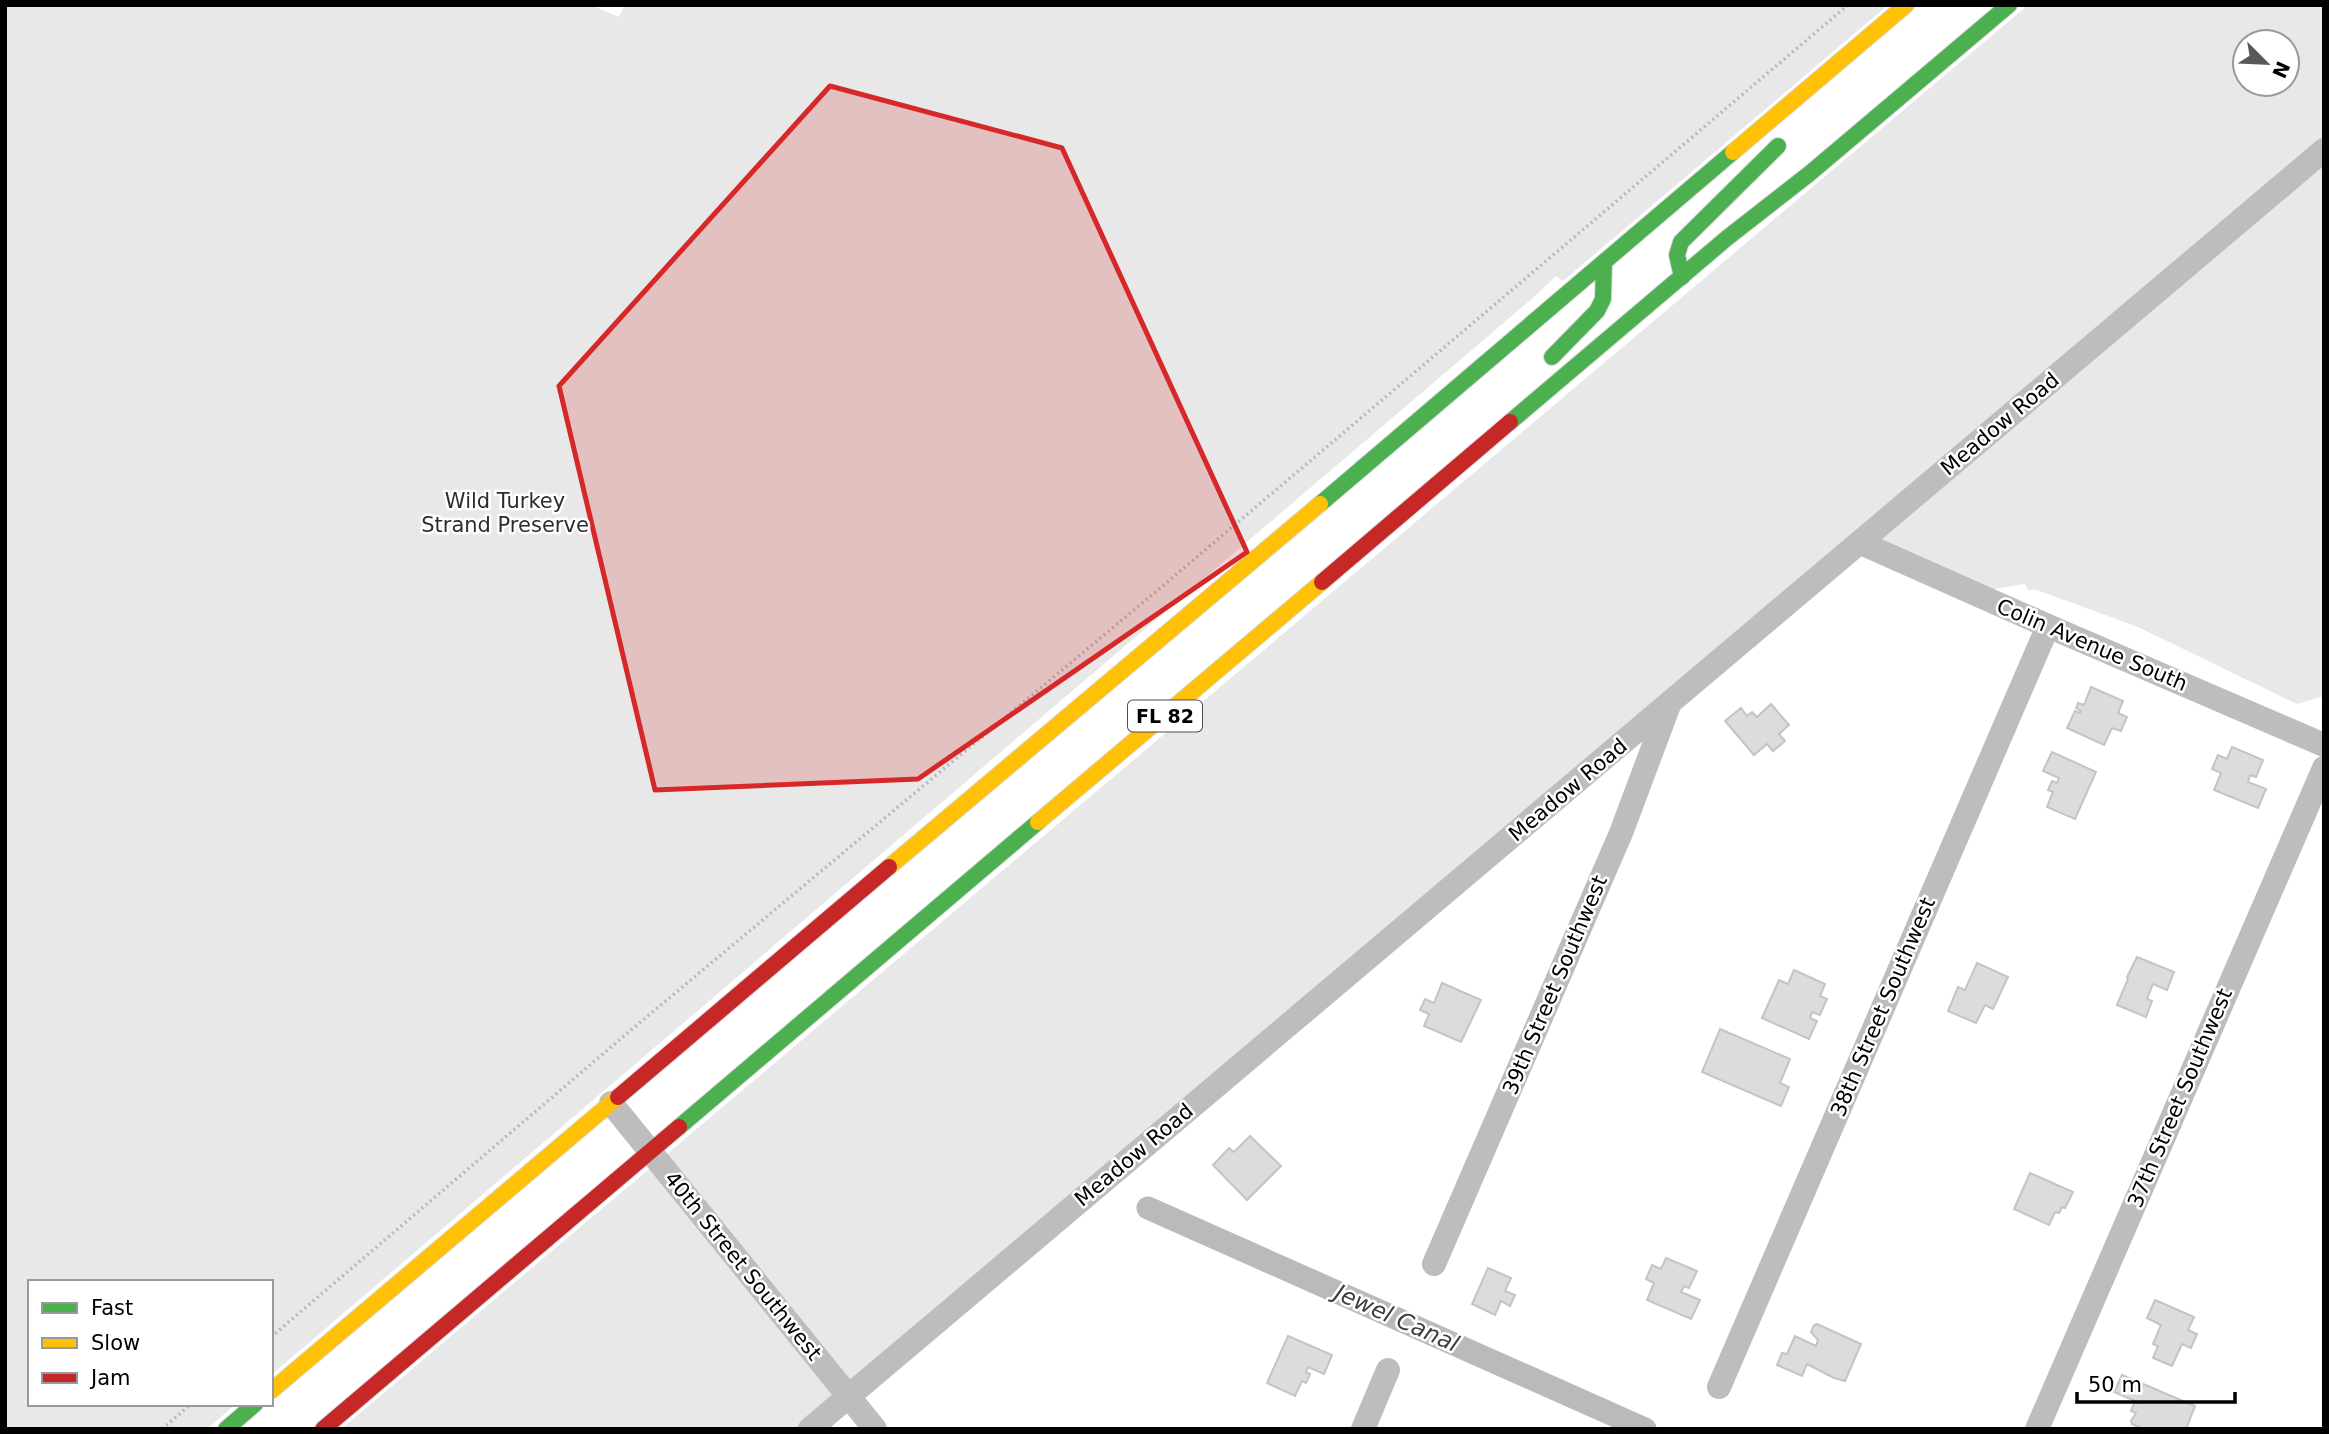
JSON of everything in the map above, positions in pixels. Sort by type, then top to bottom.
[{"type":"highway","name":"FL 82","points":[[273,1389],[1906,5]]},
{"type":"highway","name":"FL 82","points":[[323,1429],[1727,238],[1809,174],[2009,5]]},
{"type":"highway","points":[[1682,277],[1677,255],[1681,242],[1762,160],[1793,134]]},
{"type":"highway","points":[[1542,365],[1597,311],[1604,299],[1604,262]]},
{"type":"highway","points":[[1321,584],[1340,546]]},
{"type":"highway","points":[[226,1429],[253,1406]]},
{"type":"street","name":"Meadow Road","points":[[810,1429],[2324,150]]},
{"type":"street","name":"Colin Avenue South","points":[[1861,543],[2324,745]]},
{"type":"street","name":"38th Street Southwest","points":[[1719,1387],[2048,626]]},
{"type":"street","name":"39th Street Southwest","points":[[1434,1264],[1621,833],[1669,705]]},
{"type":"street","name":"37th Street Southwest","points":[[2037,1429],[2324,768]]},
{"type":"street","name":"40th Street Southwest","points":[[611,1103],[875,1429]]},
{"type":"street","points":[[1363,1429],[1388,1370]]},
{"type":"path","points":[[273,1334],[1848,5]]},
{"type":"path","points":[[162,1429],[189,1406]]},
{"type":"highlighted area","points":[[830,86],[1062,148],[1247,552],[918,779],[655,790],[559,386]]},
{"type":"green space","name":"Wild Turkey Strand Preserve","points":[[5,5],[591,5],[619,17],[625,5],[1888,5],[1563,281],[1556,276],[273,1373],[273,1280],[28,1280],[28,1406],[234,1406],[207,1429],[5,1429]]},
{"type":"green space","points":[[2028,5],[2324,5],[2324,696],[2297,704],[2138,627],[2037,590],[2028,590],[2025,584],[1976,592],[1866,542],[813,1429],[341,1429]]},
{"type":"building","points":[[2091,687],[2123,701],[2118,713],[2127,717],[2121,731],[2112,728],[2104,745],[2067,728],[2075,711],[2080,713],[2076,708],[2078,703],[2084,705]]},
{"type":"building","points":[[1771,704],[1789,725],[1779,734],[1785,741],[1773,751],[1767,744],[1754,755],[1725,721],[1741,708],[1747,716],[1752,712],[1757,717]]},
{"type":"building","points":[[2232,747],[2263,760],[2256,777],[2250,775],[2248,782],[2266,789],[2258,808],[2214,790],[2221,773],[2212,769],[2218,755],[2227,759]]},
{"type":"building","points":[[2052,752],[2096,772],[2075,819],[2047,807],[2053,792],[2048,790],[2052,781],[2057,783],[2059,778],[2043,771]]},
{"type":"building","points":[[2137,957],[2174,972],[2167,990],[2153,984],[2147,999],[2152,1001],[2146,1017],[2117,1005]]},
{"type":"building","points":[[1977,963],[2008,977],[1993,1009],[1985,1005],[1976,1023],[1948,1011],[1958,987],[1965,990]]},
{"type":"building","points":[[1794,970],[1825,984],[1820,996],[1827,999],[1820,1015],[1812,1012],[1810,1018],[1817,1021],[1809,1039],[1762,1018],[1779,980],[1788,984]]},
{"type":"building","points":[[1442,983],[1481,1000],[1461,1042],[1424,1026],[1429,1014],[1420,1010],[1425,999],[1434,1003]]},
{"type":"building","points":[[1720,1029],[1790,1059],[1780,1083],[1789,1087],[1781,1106],[1702,1072]]},
{"type":"building","points":[[1250,1136],[1281,1166],[1247,1200],[1213,1165],[1229,1148],[1234,1152]]},
{"type":"building","points":[[2030,1173],[2073,1192],[2065,1208],[2062,1207],[2059,1213],[2055,1212],[2049,1225],[2014,1209]]},
{"type":"building","points":[[1666,1258],[1697,1271],[1689,1288],[1684,1286],[1681,1292],[1700,1300],[1691,1319],[1647,1300],[1654,1283],[1646,1279],[1652,1265],[1661,1269]]},
{"type":"building","points":[[1488,1268],[1511,1278],[1505,1291],[1515,1295],[1510,1306],[1501,1301],[1495,1315],[1472,1304]]},
{"type":"building","points":[[2155,1300],[2194,1317],[2188,1330],[2197,1334],[2191,1348],[2182,1344],[2172,1366],[2153,1358],[2158,1346],[2153,1344],[2161,1325],[2147,1318]]},
{"type":"building","points":[[1817,1324],[1861,1344],[1845,1381],[1807,1364],[1802,1376],[1777,1365],[1782,1353],[1787,1354],[1795,1336],[1816,1346],[1818,1340],[1811,1332]]},
{"type":"building","points":[[1288,1336],[1332,1355],[1324,1374],[1308,1367],[1306,1372],[1310,1374],[1306,1383],[1302,1381],[1295,1396],[1267,1383]]},
{"type":"building","points":[[2122,1375],[2195,1406],[2186,1429],[2143,1429],[2132,1424],[2136,1413],[2131,1411],[2135,1401],[2114,1392]]},
{"type":"waterway","name":"Jewel Canal","points":[[1148,1208],[1645,1429]]},
{"type":"traffic: fast","points":[[1510,422],[2009,5]]},
{"type":"traffic: fast","points":[[1682,277],[1677,255],[1681,242],[1778,146]]},
{"type":"traffic: fast","points":[[1320,504],[1733,152]]},
{"type":"traffic: fast","points":[[1552,357],[1597,311],[1603,299],[1604,262]]},
{"type":"traffic: fast","points":[[679,1127],[1038,822]]},
{"type":"traffic: fast","points":[[226,1429],[253,1406]]},
{"type":"traffic: slow","points":[[1733,152],[1906,5]]},
{"type":"traffic: slow","points":[[889,867],[1320,504]]},
{"type":"traffic: slow","points":[[1038,822],[1322,582]]},
{"type":"traffic: slow","points":[[273,1389],[618,1097]]},
{"type":"traffic: jam","points":[[1322,582],[1510,422]]},
{"type":"traffic: jam","points":[[618,1097],[889,867]]},
{"type":"traffic: jam","points":[[323,1429],[679,1127]]}]
